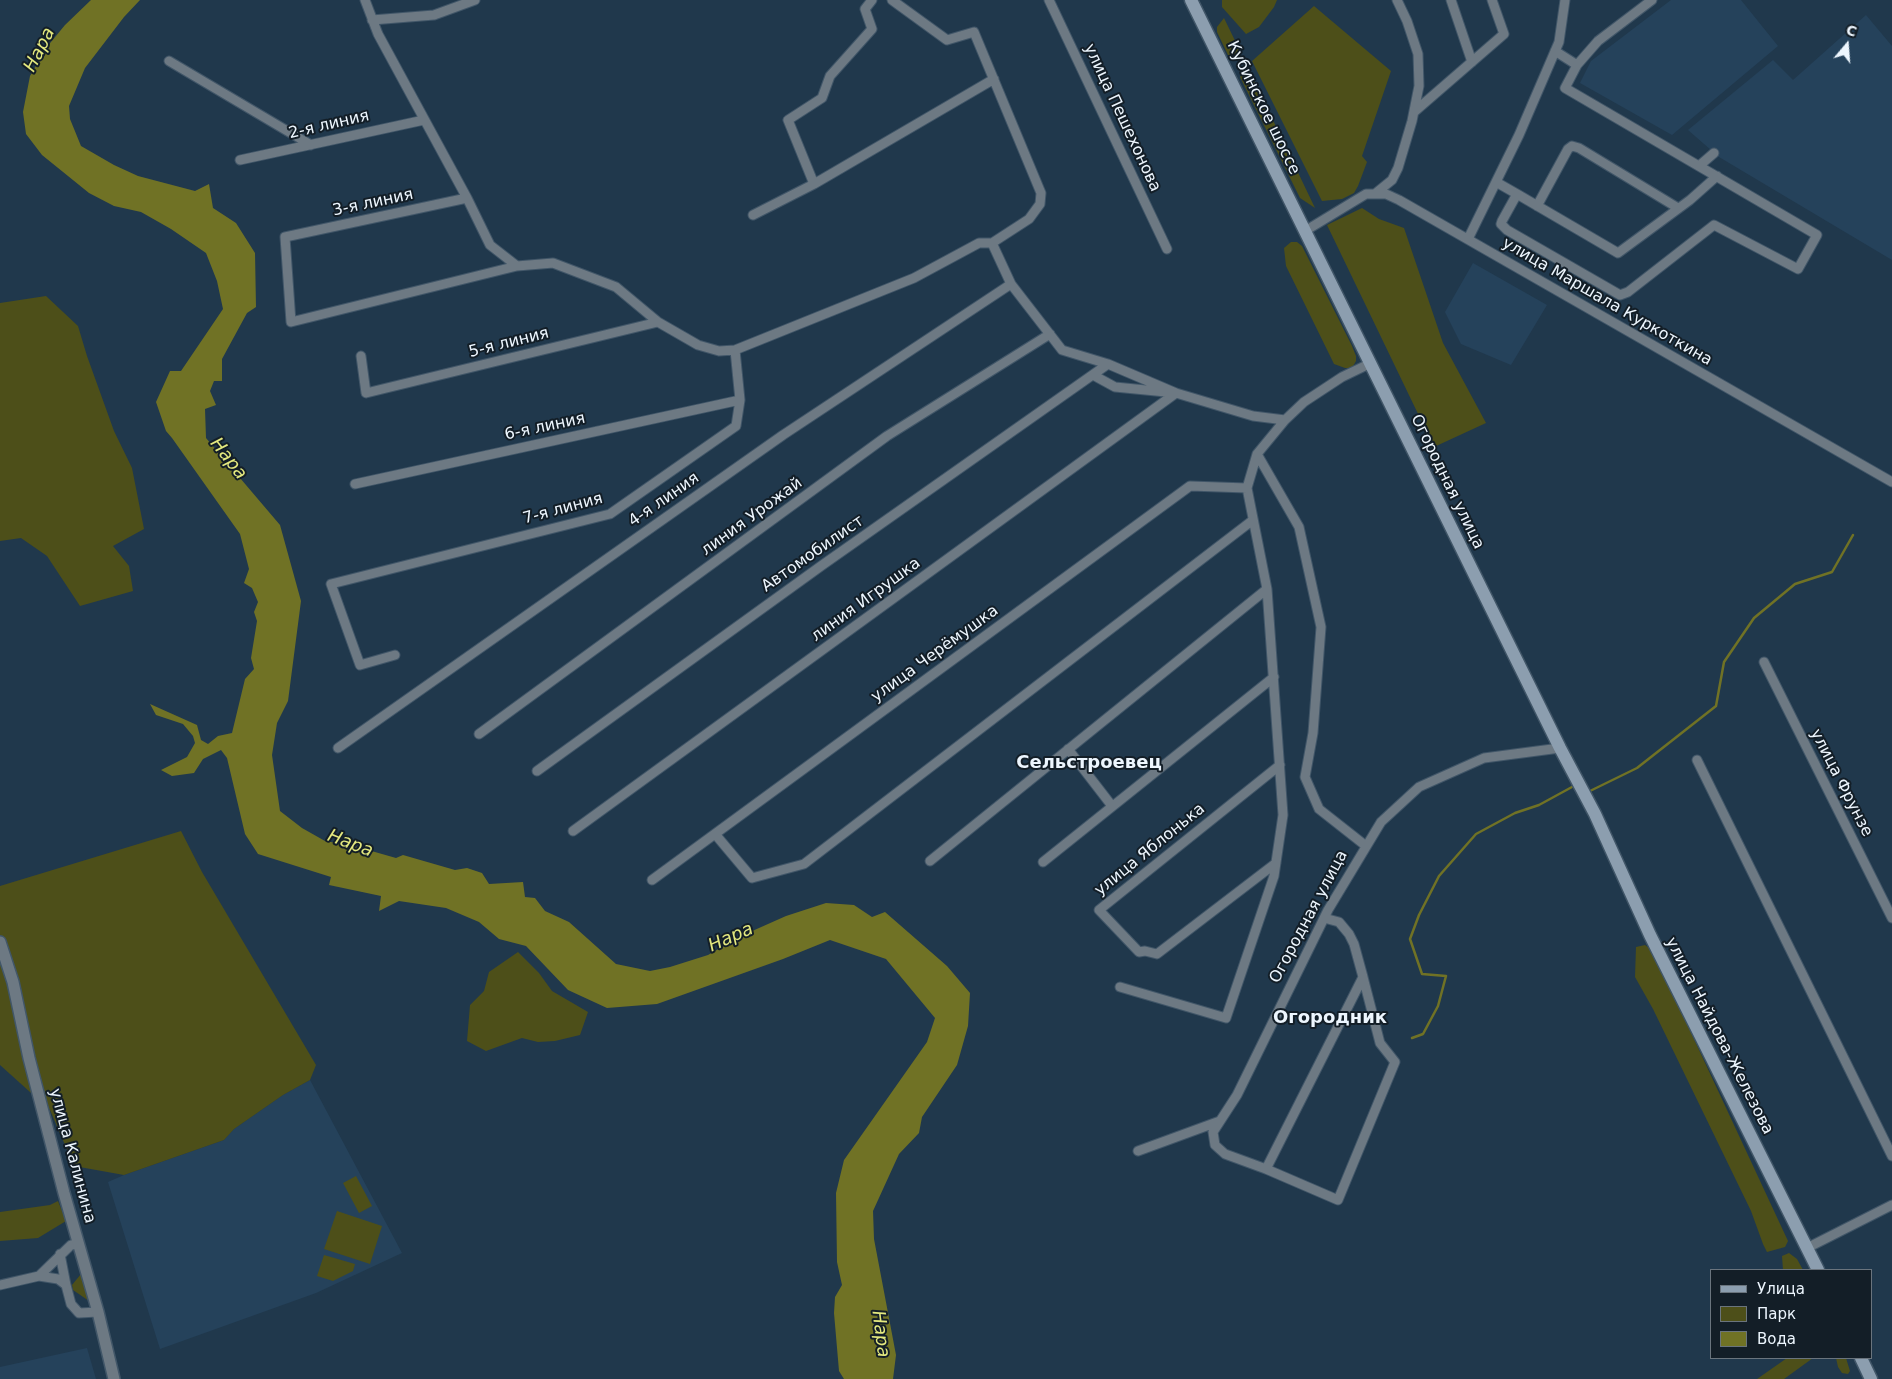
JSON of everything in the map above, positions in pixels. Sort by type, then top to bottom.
[{"type":"main road","name":"Кубинское шоссе","points":[[1191,0],[1305,231]]},
{"type":"main road","name":"Огородная улица","points":[[1305,231],[1560,748],[1596,814]]},
{"type":"main road","name":"улица Найдова-Железова","points":[[1596,814],[1654,944],[1818,1269]]},
{"type":"main road","points":[[1861,1359],[1871,1379]]},
{"type":"street","points":[[365,0],[372,20],[490,245],[517,266],[553,263],[616,287],[658,322],[698,345],[719,350],[735,350],[914,278],[979,243],[992,243],[1029,219],[1040,204],[1041,192],[974,32],[947,40],[892,0]]},
{"type":"street","points":[[372,20],[434,15],[475,0]]},
{"type":"street","points":[[814,184],[788,120],[822,98],[830,76],[872,29],[865,9],[872,0]]},
{"type":"street","name":"улица Пешехонова","points":[[1049,0],[1167,249]]},
{"type":"street","points":[[1305,231],[1366,194],[1376,193],[1392,180],[1398,168],[1414,112],[1419,69],[1418,54],[1397,0]]},
{"type":"street","points":[[1451,0],[1472,62]]},
{"type":"street","points":[[1414,112],[1504,34],[1492,0]]},
{"type":"street","points":[[1468,239],[1519,135],[1555,51],[1565,0]]},
{"type":"street","points":[[1517,194],[1501,224],[1507,230],[1620,295],[1628,292],[1714,225],[1798,269],[1817,234],[1565,88],[1577,65],[1598,41],[1652,0]]},
{"type":"street","points":[[1555,51],[1577,65]]},
{"type":"street","points":[[169,61],[311,144]]},
{"type":"street","points":[[753,215],[814,184],[994,79]]},
{"type":"street","name":"2-я линия","points":[[240,160],[424,120]]},
{"type":"street","points":[[1538,206],[1568,148],[1572,146],[1678,208]]},
{"type":"street","points":[[1699,166],[1714,153]]},
{"type":"street","points":[[1496,182],[1618,253],[1717,176]]},
{"type":"street","name":"улица Маршала Куркоткина","points":[[1376,193],[1386,194],[1399,200],[1892,482]]},
{"type":"street","name":"3-я линия","points":[[467,198],[285,238],[291,322],[517,266]]},
{"type":"street","points":[[992,243],[1011,284],[1062,350],[1108,364],[1176,393],[1253,416],[1286,420]]},
{"type":"street","name":"4-я линия","points":[[338,748],[783,435],[1011,284]]},
{"type":"street","name":"5-я линия","points":[[361,356],[366,393],[658,322]]},
{"type":"street","name":"линия Урожай","points":[[479,734],[887,436],[1050,334]]},
{"type":"street","name":"7-я линия","points":[[395,655],[360,665],[331,584],[610,514],[736,426],[740,400],[735,350]]},
{"type":"street","points":[[1120,988],[1226,1018],[1274,876],[1284,815],[1267,589],[1247,488],[1257,454],[1286,420],[1304,402],[1342,377],[1371,363]]},
{"type":"street","name":"Автомобилист","points":[[536,771],[821,566],[1108,364]]},
{"type":"street","points":[[1093,375],[1115,387],[1176,393]]},
{"type":"street","name":"линия Игрушка","points":[[573,831],[1176,393]]},
{"type":"street","name":"6-я линия","points":[[356,484],[740,400]]},
{"type":"street","points":[[1257,454],[1299,527],[1321,627],[1313,733],[1305,776],[1319,809],[1366,846]]},
{"type":"street","name":"улица Черёмушка","points":[[652,880],[1190,486],[1247,488]]},
{"type":"street","points":[[715,834],[752,878],[804,864],[1253,520]]},
{"type":"street","points":[[930,861],[1267,589]]},
{"type":"street","name":"улица Фрунзе","points":[[1764,662],[1892,918]]},
{"type":"street","points":[[1043,862],[1274,677]]},
{"type":"street","name":"Огородная улица","points":[[1363,978],[1380,1043],[1395,1062],[1338,1200],[1266,1169],[1225,1154],[1215,1145],[1213,1132],[1237,1095],[1324,918],[1381,822],[1419,787],[1484,758],[1560,748]]},
{"type":"street","points":[[1068,749],[1112,806]]},
{"type":"street","points":[[1697,760],[1892,1156]]},
{"type":"street","name":"улица Яблонька","points":[[1276,863],[1157,954],[1145,950],[1140,952],[1099,910],[1280,765]]},
{"type":"street","points":[[1266,1169],[1363,978],[1354,944],[1349,934],[1339,922],[1324,918]]},
{"type":"street","name":"улица Калинина","points":[[0,942],[13,982],[31,1067],[98,1312],[114,1379]]},
{"type":"street","points":[[1138,1151],[1220,1121]]},
{"type":"street","points":[[1807,1248],[1892,1205]]},
{"type":"street","points":[[38,1276],[71,1245],[79,1244]]},
{"type":"street","points":[[60,1254],[71,1304],[79,1313],[98,1312]]},
{"type":"street","points":[[0,1285],[38,1276],[58,1280],[66,1285]]},
{"type":"shaded area","points":[[1671,0],[1741,0],[1778,46],[1672,135],[1580,83],[1591,61]]},
{"type":"shaded area","points":[[1866,15],[1892,46],[1892,260],[1719,157],[1688,130],[1773,60],[1793,80]]},
{"type":"shaded area","points":[[1473,263],[1547,305],[1511,365],[1461,344],[1445,312]]},
{"type":"shaded area","points":[[310,1080],[402,1253],[316,1293],[160,1349],[108,1182],[224,1140],[234,1129],[283,1095]]},
{"type":"shaded area","points":[[87,1348],[96,1379],[0,1379],[0,1367]]},
{"type":"green space","points":[[1222,0],[1277,0],[1259,27],[1246,34],[1222,7]]},
{"type":"green space","points":[[1314,6],[1391,71],[1362,156],[1367,162],[1358,186],[1354,193],[1342,199],[1322,201],[1252,61]]},
{"type":"green space","points":[[1224,18],[1241,53],[1237,55],[1228,55],[1217,32],[1217,27]]},
{"type":"green space","points":[[1248,68],[1315,208],[1300,198],[1240,77]]},
{"type":"green space","points":[[1362,208],[1379,219],[1404,228],[1443,343],[1486,423],[1434,447],[1327,225]]},
{"type":"green space","points":[[1291,242],[1297,242],[1302,246],[1352,346],[1356,361],[1352,368],[1345,368],[1334,364],[1286,266],[1284,248]]},
{"type":"green space","points":[[46,296],[78,326],[114,431],[132,468],[144,529],[113,546],[129,566],[133,591],[80,606],[47,556],[21,538],[0,541],[0,303]]},
{"type":"green space","points":[[181,831],[202,872],[316,1065],[310,1080],[283,1095],[234,1129],[224,1140],[124,1175],[74,1166],[50,1110],[0,1065],[0,886]]},
{"type":"green space","points":[[1645,945],[1653,951],[1788,1241],[1785,1247],[1767,1252],[1751,1211],[1653,1009],[1635,977],[1636,947]]},
{"type":"green space","points":[[518,952],[539,973],[552,991],[588,1012],[580,1035],[555,1041],[538,1042],[522,1038],[486,1051],[467,1041],[470,1005],[484,991],[489,972]]},
{"type":"green space","points":[[356,1176],[372,1206],[359,1213],[343,1183]]},
{"type":"green space","points":[[58,1201],[66,1221],[38,1238],[0,1241],[0,1212],[50,1205]]},
{"type":"green space","points":[[337,1211],[382,1226],[370,1264],[324,1249]]},
{"type":"green space","points":[[1789,1253],[1797,1259],[1802,1269],[1783,1269],[1782,1256]]},
{"type":"green space","points":[[324,1255],[355,1264],[353,1271],[333,1281],[317,1276]]},
{"type":"green space","points":[[83,1274],[89,1301],[73,1290],[72,1285]]},
{"type":"green space","points":[[1786,1359],[1812,1359],[1784,1379],[1757,1379]]},
{"type":"green space","points":[[1836,1359],[1846,1359],[1850,1371],[1848,1374],[1842,1373]]},
{"type":"water","name":"Нара","points":[[91,0],[140,0],[124,17],[85,68],[69,106],[70,119],[81,146],[138,176],[195,191],[209,184],[213,208],[236,223],[255,253],[256,307],[247,313],[222,359],[222,381],[214,381],[210,391],[216,405],[205,409],[206,438],[280,525],[301,601],[288,701],[277,723],[272,755],[280,811],[302,828],[325,841],[354,846],[396,858],[403,855],[455,870],[467,868],[482,873],[489,884],[523,882],[525,897],[535,898],[545,911],[569,922],[616,964],[650,971],[670,967],[708,955],[741,936],[786,916],[826,903],[854,905],[872,917],[885,912],[947,966],[970,993],[968,1026],[957,1065],[922,1117],[919,1133],[899,1154],[873,1211],[874,1239],[896,1355],[893,1379],[844,1379],[839,1371],[834,1313],[835,1297],[842,1285],[837,1262],[836,1193],[844,1160],[927,1042],[935,1018],[886,959],[830,940],[783,959],[657,1004],[607,1008],[568,990],[526,946],[499,939],[479,922],[446,908],[399,901],[379,911],[381,896],[329,885],[331,877],[258,854],[245,834],[227,758],[221,750],[203,759],[194,773],[172,776],[161,770],[187,757],[195,743],[193,736],[183,724],[156,715],[150,704],[197,725],[201,740],[208,744],[218,736],[232,733],[245,679],[254,669],[251,658],[257,621],[254,612],[258,602],[252,588],[244,583],[249,569],[240,534],[166,431],[156,402],[170,371],[181,371],[223,309],[217,281],[206,253],[171,229],[141,212],[114,206],[89,193],[42,155],[26,134],[23,112],[30,76],[46,48],[65,25]]},
{"type":"waterway","points":[[1590,791],[1637,768],[1716,706],[1724,662],[1754,618],[1795,584],[1832,572],[1853,535]]},
{"type":"waterway","points":[[1412,1038],[1423,1034],[1438,1006],[1446,976],[1422,974],[1410,939],[1419,915],[1439,876],[1476,834],[1515,813],[1539,805],[1572,787]]},
{"type":"district","name":"Сельстроевец","points":[[1089,763]]},
{"type":"district","name":"Огородник","points":[[1330,1018]]}]
